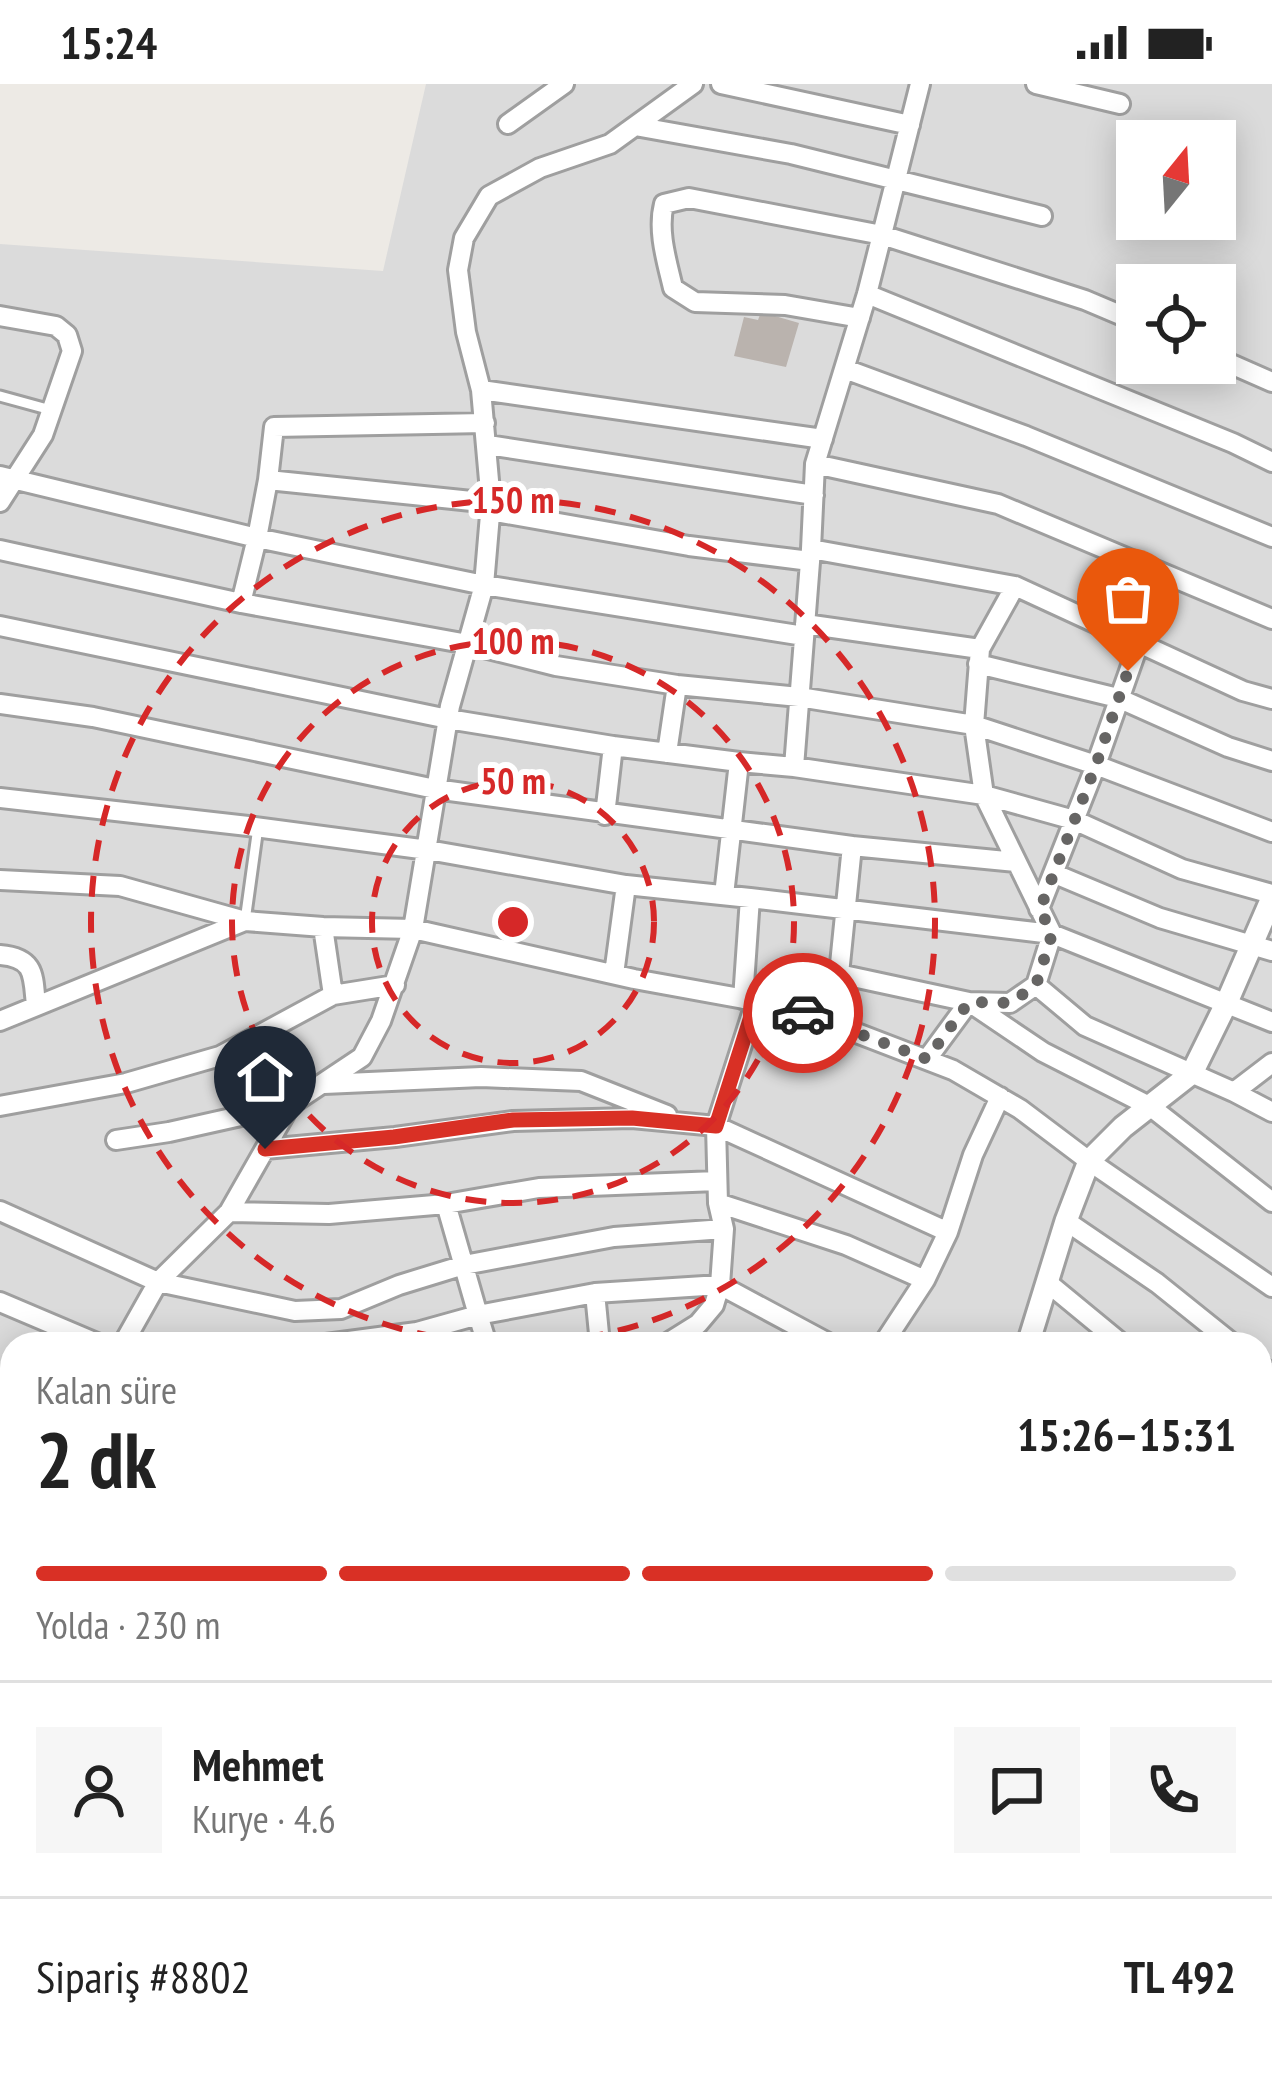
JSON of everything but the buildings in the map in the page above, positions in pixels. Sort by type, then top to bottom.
[{"type":"street","points":[[508,124],[564,84]]},
{"type":"street","points":[[116,1140],[290,1105],[362,1057],[395,986],[413,929],[448,718],[484,585],[491,507],[488,445],[458,270],[464,238],[489,196],[540,168],[610,144],[693,84]]},
{"type":"street","points":[[721,84],[910,125]]},
{"type":"street","points":[[794,767],[815,464],[867,293],[920,84]]},
{"type":"street","points":[[1036,84],[1120,104]]},
{"type":"street","points":[[635,126],[791,154],[1042,216]]},
{"type":"street","points":[[860,318],[785,305],[695,302],[673,289],[664,254],[664,204],[688,198],[882,235],[1116,313]]},
{"type":"street","points":[[867,293],[1272,462]]},
{"type":"street","points":[[0,316],[49,324],[67,335],[72,351],[43,435],[7,479],[0,502]]},
{"type":"street","points":[[1236,366],[1272,382]]},
{"type":"street","points":[[845,370],[1026,436],[1272,537]]},
{"type":"street","points":[[481,391],[823,439]]},
{"type":"street","points":[[241,603],[268,480],[274,427],[485,423]]},
{"type":"street","points":[[488,445],[814,495]]},
{"type":"street","points":[[815,464],[998,504],[1272,619]]},
{"type":"street","points":[[7,479],[484,585],[979,657],[1118,698],[1228,747],[1272,761]]},
{"type":"street","points":[[268,480],[491,507],[689,545],[811,555],[1015,586],[1243,691],[1272,699]]},
{"type":"street","points":[[0,550],[556,666],[974,725],[1272,832]]},
{"type":"street","points":[[839,974],[969,1002],[1010,1003],[1036,985],[1052,934],[984,794],[974,725],[979,657],[1015,586]]},
{"type":"street","points":[[0,626],[448,718],[613,746],[984,794],[1075,820],[1182,869],[1272,896],[1262,947],[1227,1002],[1192,1073],[1088,1161],[1032,1332]]},
{"type":"street","points":[[1040,909],[1139,643]]},
{"type":"street","points":[[667,753],[677,685]]},
{"type":"street","points":[[0,704],[93,718],[435,790],[730,831],[1016,862]]},
{"type":"street","points":[[605,814],[613,746]]},
{"type":"street","points":[[724,895],[739,761]]},
{"type":"street","points":[[0,798],[428,850],[626,885],[1052,934],[1272,1022]]},
{"type":"street","points":[[824,1021],[839,974],[852,846]]},
{"type":"street","points":[[1055,874],[1160,918],[1262,947]]},
{"type":"street","points":[[0,880],[120,886],[245,921],[413,929],[789,1007],[953,1070],[1020,1108],[1088,1161],[1272,1287]]},
{"type":"street","points":[[614,974],[626,885]]},
{"type":"street","points":[[687,1332],[714,1305],[720,1285],[724,1229],[718,1203],[716,1126],[749,1000],[750,898]]},
{"type":"street","points":[[0,1021],[245,921]]},
{"type":"street","points":[[322,927],[333,994]]},
{"type":"street","points":[[0,955],[15,956],[28,966],[36,1006]]},
{"type":"street","points":[[1036,985],[1085,1026],[1272,1112]]},
{"type":"street","points":[[0,1106],[126,1083],[220,1056],[333,994],[395,986]]},
{"type":"street","points":[[927,1059],[969,1002]]},
{"type":"street","points":[[969,1002],[1043,1052],[1151,1107],[1272,1202]]},
{"type":"street","points":[[1234,1092],[1272,1063]]},
{"type":"street","points":[[324,1084],[481,1077],[581,1081],[688,1124]]},
{"type":"street","points":[[891,1332],[925,1280],[948,1232],[973,1155],[1000,1097]]},
{"type":"street","points":[[130,1332],[158,1282],[229,1212],[290,1105]]},
{"type":"street","points":[[265,1149],[513,1120],[632,1118],[716,1126],[948,1232]]},
{"type":"street","points":[[229,1212],[329,1214],[446,1204],[539,1188],[717,1181]]},
{"type":"street","points":[[718,1203],[846,1245],[925,1280]]},
{"type":"street","points":[[446,1204],[483,1332]]},
{"type":"street","points":[[0,1211],[158,1282],[295,1310],[340,1309],[464,1265],[614,1238],[724,1229]]},
{"type":"street","points":[[1066,1221],[1219,1332]]},
{"type":"street","points":[[1048,1283],[1107,1332]]},
{"type":"street","points":[[417,1332],[595,1293],[720,1285],[808,1332]]},
{"type":"street","points":[[595,1293],[599,1332]]},
{"type":"street","points":[[0,1303],[54,1332]]},
{"type":"lane","points":[[0,396],[52,410]]},
{"type":"lane","points":[[245,921],[258,827]]},
{"type":"shaded area","points":[[426,84],[1272,84],[1272,1332],[0,1332],[0,244],[383,271]]},
{"type":"way so far","points":[[803,1013],[927,1059],[969,1002],[1010,1003],[1036,985],[1052,934],[1040,909],[1128,671]]},
{"type":"route","points":[[265,1149],[513,1120],[632,1118],[716,1126],[756,1001],[803,1013]]}]
